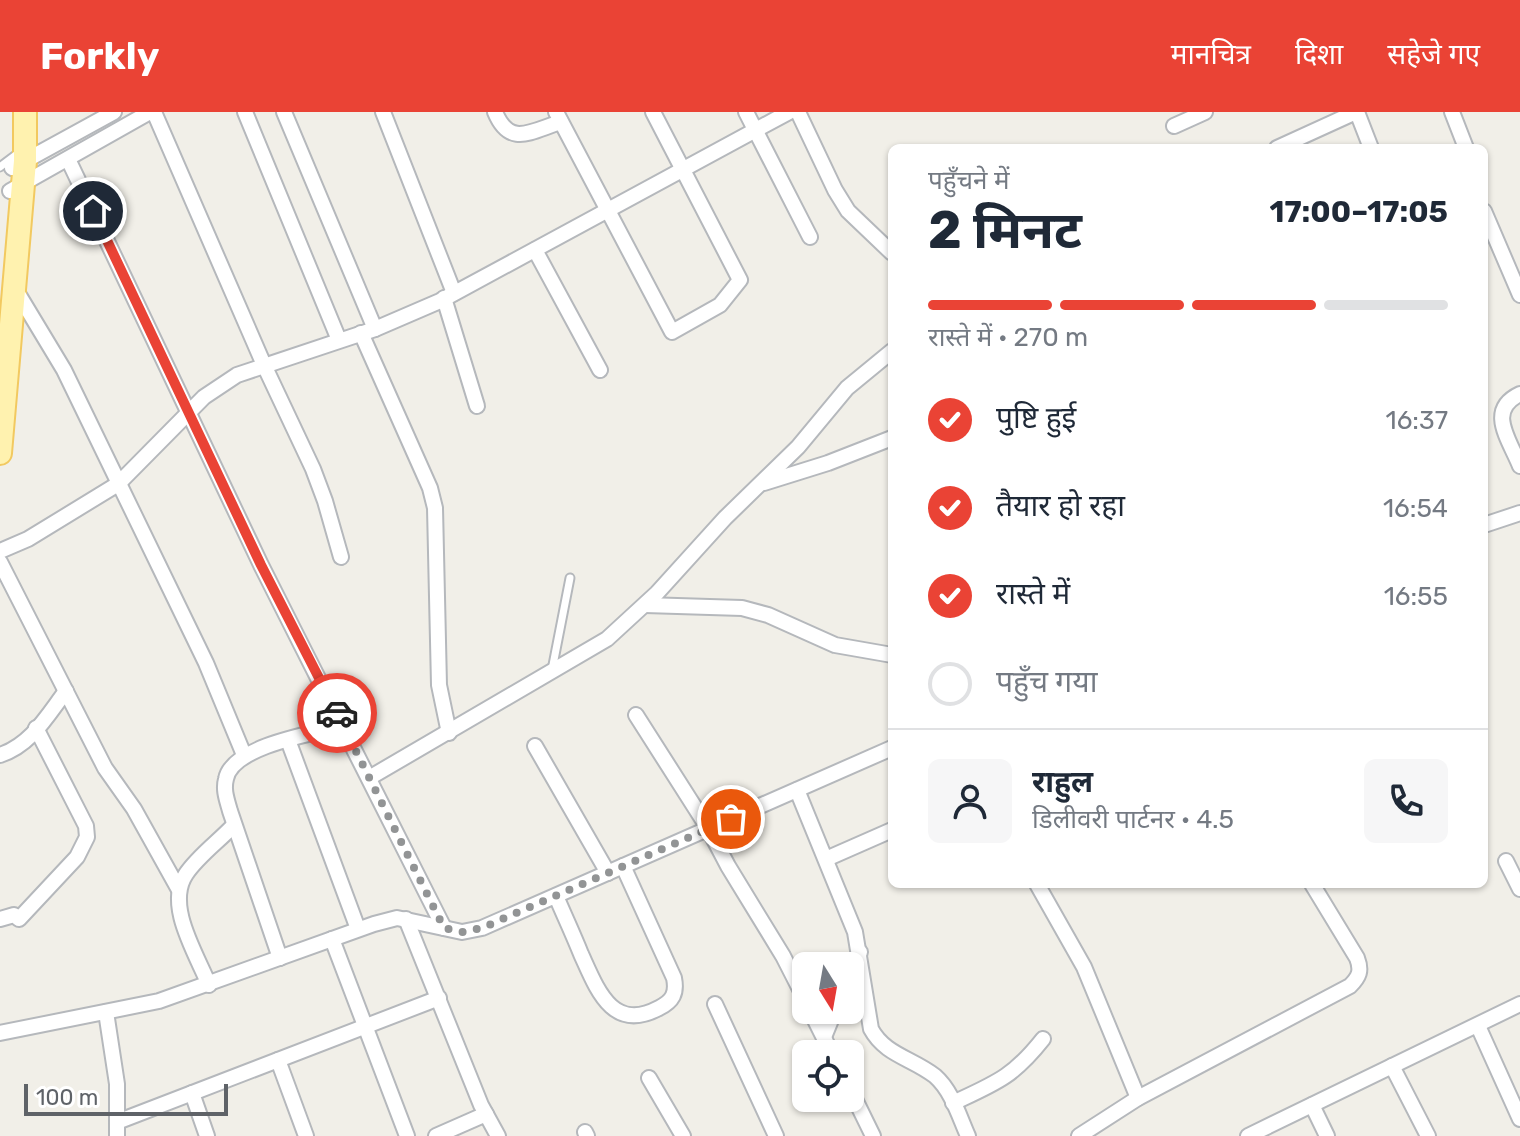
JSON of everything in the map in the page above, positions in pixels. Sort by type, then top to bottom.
[{"type":"main road","points":[[11,112],[15,168]]},
{"type":"main road","points":[[0,453],[15,168],[25,112]]},
{"type":"street","points":[[15,168],[114,112]]},
{"type":"street","points":[[15,168],[68,159],[152,112],[313,469],[341,557]]},
{"type":"street","points":[[245,112],[339,340]]},
{"type":"street","points":[[284,112],[430,488],[435,508],[439,685],[449,733]]},
{"type":"street","points":[[383,112],[449,296],[477,406]]},
{"type":"street","points":[[495,112],[500,125],[507,133],[513,134],[523,134],[558,117],[672,332],[720,305],[740,280],[653,112]]},
{"type":"street","points":[[746,112],[810,237]]},
{"type":"street","points":[[0,551],[28,539],[118,484],[221,384],[264,365],[368,331],[449,296],[789,112]]},
{"type":"street","points":[[798,112],[848,211],[888,249]]},
{"type":"street","points":[[1174,126],[1205,112]]},
{"type":"street","points":[[1286,144],[1356,112],[1369,144]]},
{"type":"street","points":[[1452,112],[1464,144]]},
{"type":"street","points":[[68,159],[261,565],[444,928]]},
{"type":"street","points":[[1488,220],[1520,295]]},
{"type":"street","points":[[535,250],[600,370]]},
{"type":"street","points":[[7,291],[64,370],[206,663],[244,755]]},
{"type":"street","points":[[369,778],[607,639],[645,605],[725,518],[798,447],[847,388],[888,354]]},
{"type":"street","points":[[1520,394],[1505,402],[1501,411],[1520,466]]},
{"type":"street","points":[[762,484],[888,440]]},
{"type":"street","points":[[1488,524],[1520,513]]},
{"type":"street","points":[[0,562],[105,768],[134,809],[178,888],[182,919],[209,985]]},
{"type":"street","points":[[645,605],[742,608],[768,615],[835,645],[888,654]]},
{"type":"street","points":[[0,755],[15,750],[27,741],[66,691]]},
{"type":"street","points":[[636,715],[708,828],[792,974]]},
{"type":"street","points":[[280,958],[234,825],[225,793],[226,777],[233,764],[244,755],[343,726]]},
{"type":"street","points":[[0,919],[14,915],[19,919],[77,857],[87,837],[86,826],[36,728]]},
{"type":"street","points":[[288,740],[358,929]]},
{"type":"street","points":[[535,746],[608,873]]},
{"type":"street","points":[[0,1033],[159,1001],[358,929],[397,918],[462,932],[482,928],[888,750]]},
{"type":"street","points":[[797,790],[855,932],[860,952]]},
{"type":"street","points":[[178,888],[187,872],[234,825]]},
{"type":"street","points":[[826,859],[888,832]]},
{"type":"street","points":[[1506,861],[1520,889]]},
{"type":"street","points":[[556,896],[605,1002],[619,1013],[633,1017],[657,1009],[672,1000],[676,990],[674,978],[623,866]]},
{"type":"street","points":[[1039,888],[1084,967],[1138,1098]]},
{"type":"street","points":[[1079,1136],[1138,1098],[1350,986],[1358,978],[1361,967],[1357,958],[1314,888]]},
{"type":"street","points":[[406,919],[486,1114],[498,1136]]},
{"type":"street","points":[[332,939],[407,1136]]},
{"type":"street","points":[[864,980],[871,1029],[879,1043],[937,1078],[968,1136]]},
{"type":"street","points":[[106,1012],[117,1084],[117,1129],[192,1093],[439,998]]},
{"type":"street","points":[[715,1004],[776,1136]]},
{"type":"street","points":[[1248,1136],[1520,1004]]},
{"type":"street","points":[[817,1024],[825,1040]]},
{"type":"street","points":[[824,1037],[829,1024]]},
{"type":"street","points":[[1478,1026],[1520,1119]]},
{"type":"street","points":[[953,1103],[1009,1076],[1043,1039]]},
{"type":"street","points":[[278,1060],[306,1136]]},
{"type":"street","points":[[1392,1066],[1428,1136]]},
{"type":"street","points":[[649,1078],[683,1136]]},
{"type":"street","points":[[192,1093],[207,1136]]},
{"type":"street","points":[[1312,1105],[1327,1136]]},
{"type":"street","points":[[861,1112],[873,1136]]},
{"type":"street","points":[[436,1136],[486,1114]]},
{"type":"lane","points":[[551,672],[570,578]]},
{"type":"way so far","points":[[337,713],[444,928],[462,932],[482,928],[731,819]]},
{"type":"route","points":[[93,211],[261,565],[337,713]]}]
